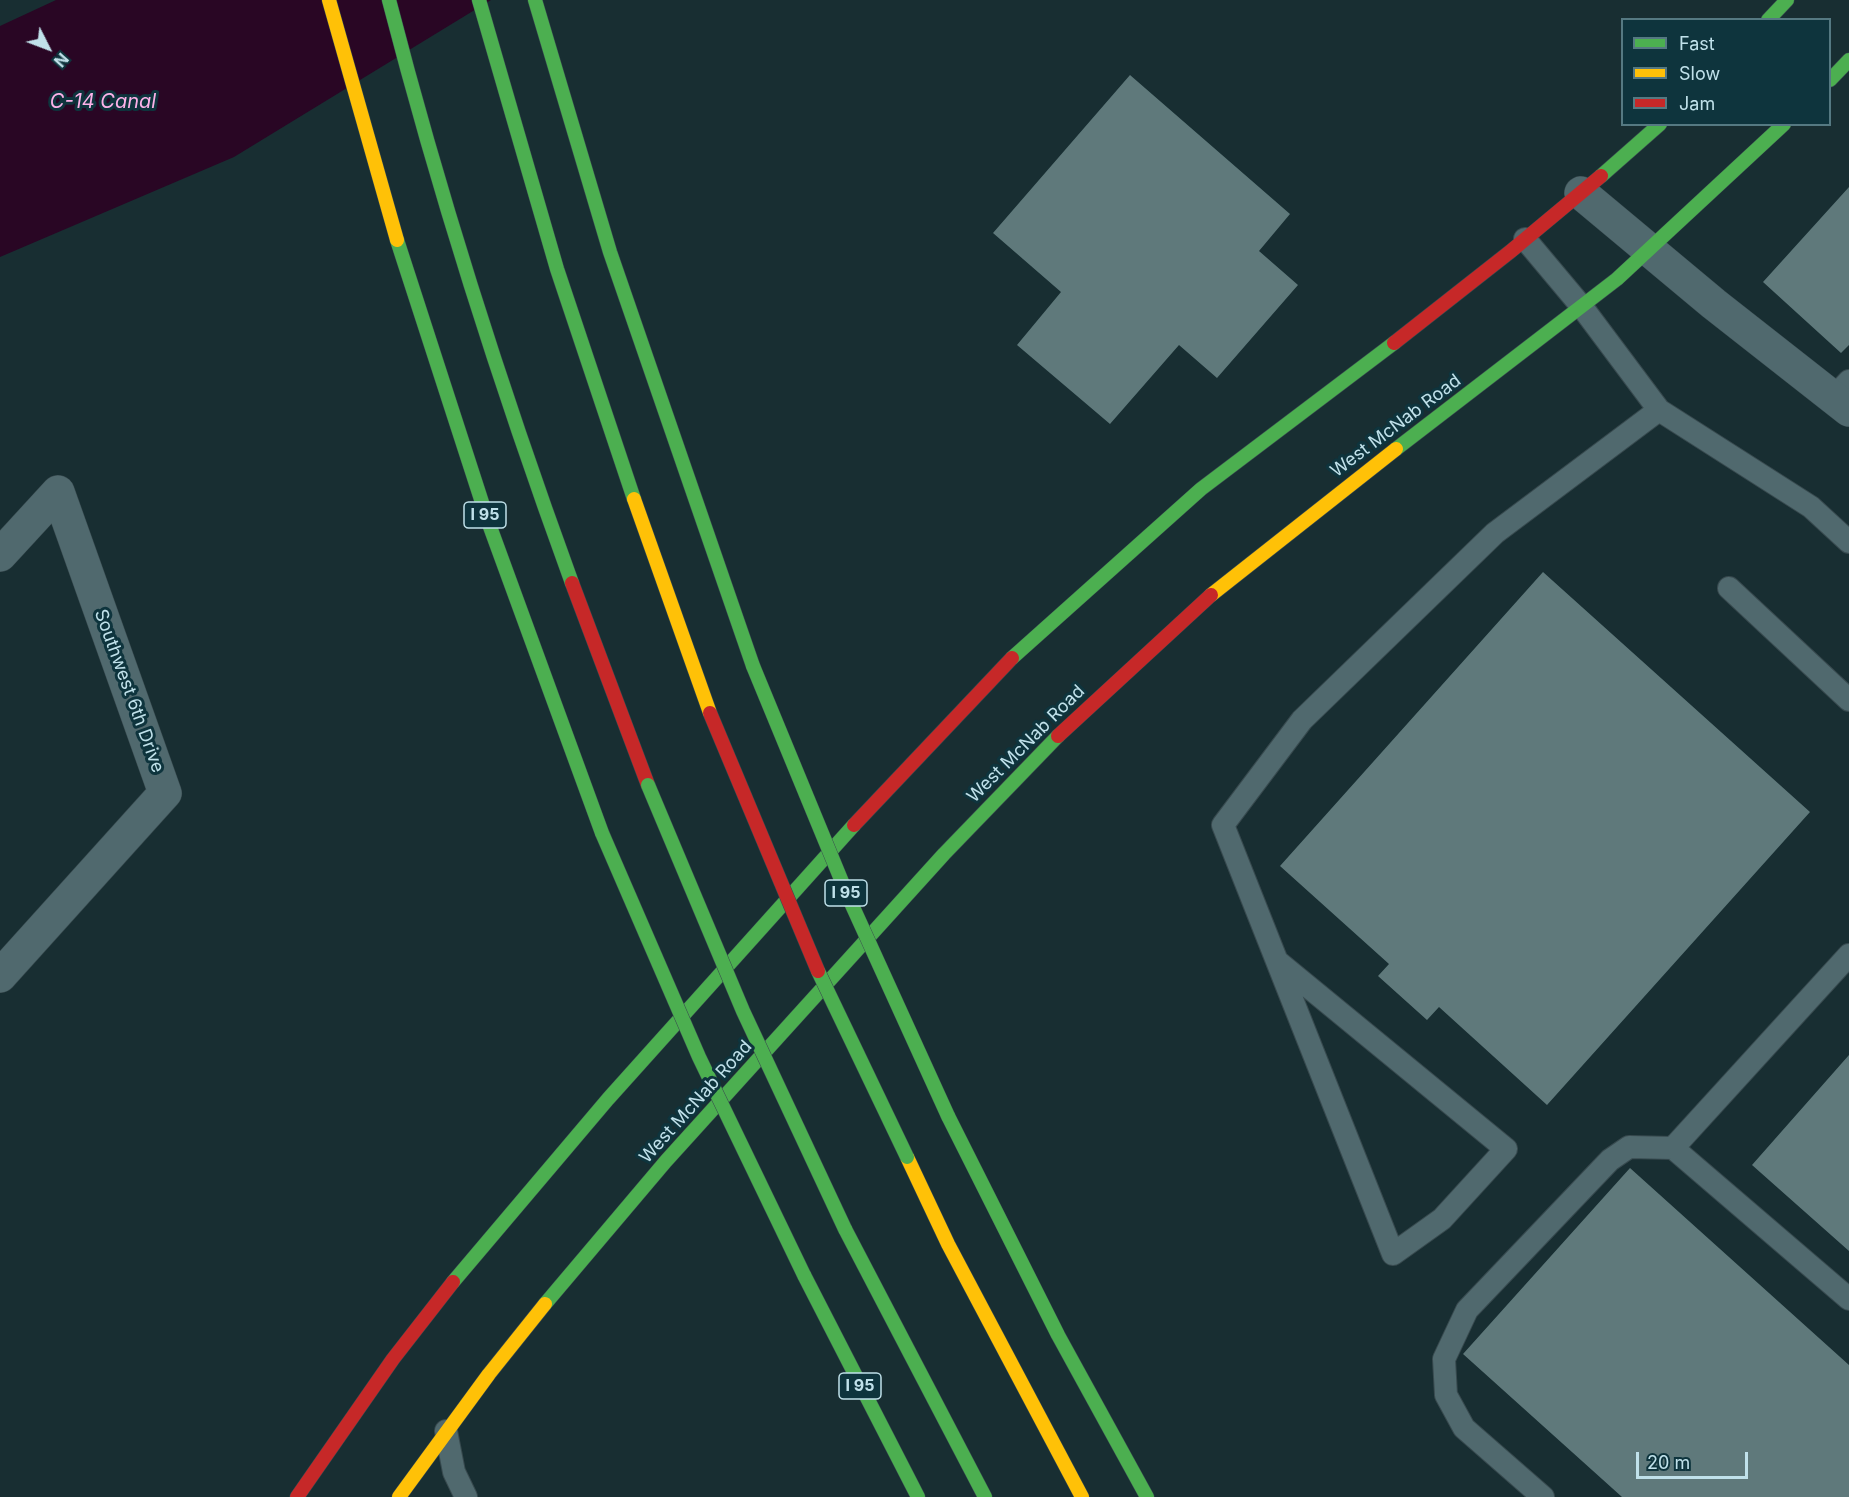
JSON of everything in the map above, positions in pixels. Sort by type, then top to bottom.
[{"type":"main road","name":"I 95","points":[[329,0],[382,193],[434,363],[544,684],[602,834],[699,1057],[804,1275],[918,1497]]},
{"type":"main road","points":[[389,0],[435,165],[534,479],[648,785],[738,1001],[845,1229],[985,1497]]},
{"type":"main road","points":[[479,0],[511,117],[557,269],[603,408],[710,713],[755,828],[853,1051],[948,1244],[1082,1497]]},
{"type":"main road","name":"I 95","points":[[535,0],[557,83],[650,373],[753,666],[847,894],[948,1116],[1059,1335],[1147,1497]]},
{"type":"main road","points":[[1770,18],[1787,0]]},
{"type":"main road","points":[[1831,79],[1849,60]]},
{"type":"main road","points":[[297,1497],[338,1434],[410,1336],[493,1230],[584,1125],[902,773],[999,671],[1091,585],[1202,488],[1424,321],[1525,240],[1658,126]]},
{"type":"main road","name":"West McNab Road","points":[[399,1497],[536,1313],[666,1161],[944,854],[1038,756],[1132,665],[1232,576],[1582,307],[1650,251],[1782,126]]},
{"type":"street","points":[[1581,193],[1650,251],[1844,396]]},
{"type":"street","name":"Southwest 6th Drive","points":[[0,555],[58,492],[165,793],[0,976]]},
{"type":"lane","points":[[1525,240],[1582,307],[1659,410],[1811,507],[1849,542]]},
{"type":"lane","points":[[1277,961],[1506,1149],[1442,1219],[1393,1254],[1223,825],[1302,720],[1494,532],[1659,410]]},
{"type":"lane","points":[[1728,588],[1849,700]]},
{"type":"lane","points":[[1673,1148],[1849,955]]},
{"type":"lane","points":[[1543,1497],[1464,1428],[1446,1395],[1444,1359],[1467,1310],[1610,1161],[1629,1147],[1673,1148],[1849,1299]]},
{"type":"lane","points":[[446,1431],[454,1472],[466,1497]]},
{"type":"water","name":"C-14 Canal","points":[[56,0],[491,0],[234,157],[0,257],[0,26]]},
{"type":"building","points":[[1130,75],[1290,214],[1259,251],[1298,285],[1217,378],[1179,345],[1110,424],[1017,345],[1061,292],[993,233]]},
{"type":"building","points":[[1849,187],[1849,345],[1841,353],[1763,282]]},
{"type":"building","points":[[1543,572],[1810,812],[1547,1105],[1439,1007],[1427,1020],[1378,976],[1389,964],[1280,866]]},
{"type":"building","points":[[1849,1055],[1849,1251],[1752,1165]]},
{"type":"building","points":[[1630,1168],[1849,1365],[1849,1497],[1622,1497],[1463,1354]]},
{"type":"traffic: fast","points":[[389,0],[429,148],[473,294],[572,583]]},
{"type":"traffic: fast","points":[[479,0],[557,269],[634,499]]},
{"type":"traffic: fast","points":[[535,0],[610,252],[753,666]]},
{"type":"traffic: fast","points":[[1770,18],[1787,0]]},
{"type":"traffic: fast","points":[[1831,79],[1849,60]]},
{"type":"traffic: fast","points":[[1601,176],[1658,126]]},
{"type":"traffic: fast","points":[[1396,449],[1617,279],[1782,126]]},
{"type":"traffic: fast","points":[[397,240],[489,524],[602,833]]},
{"type":"traffic: fast","points":[[1012,658],[1201,489],[1394,343]]},
{"type":"traffic: fast","points":[[753,666],[847,894],[948,1116]]},
{"type":"traffic: fast","points":[[545,1304],[666,1161],[944,854],[1058,736]]},
{"type":"traffic: fast","points":[[648,785],[743,1011],[845,1229]]},
{"type":"traffic: fast","points":[[453,1282],[608,1099],[854,825]]},
{"type":"traffic: fast","points":[[602,833],[699,1057],[804,1275]]},
{"type":"traffic: fast","points":[[818,971],[907,1157]]},
{"type":"traffic: fast","points":[[948,1116],[1058,1335],[1147,1497]]},
{"type":"traffic: fast","points":[[845,1229],[985,1497]]},
{"type":"traffic: fast","points":[[804,1275],[918,1497]]},
{"type":"traffic: slow","points":[[329,0],[397,240]]},
{"type":"traffic: slow","points":[[1211,595],[1396,449]]},
{"type":"traffic: slow","points":[[634,499],[710,713]]},
{"type":"traffic: slow","points":[[907,1157],[948,1244],[1082,1497]]},
{"type":"traffic: slow","points":[[399,1497],[489,1374],[545,1304]]},
{"type":"traffic: jam","points":[[1394,343],[1511,251],[1601,176]]},
{"type":"traffic: jam","points":[[572,583],[648,785]]},
{"type":"traffic: jam","points":[[1058,736],[1211,595]]},
{"type":"traffic: jam","points":[[854,825],[1012,658]]},
{"type":"traffic: jam","points":[[710,713],[818,971]]},
{"type":"traffic: jam","points":[[297,1497],[393,1359],[453,1282]]}]
